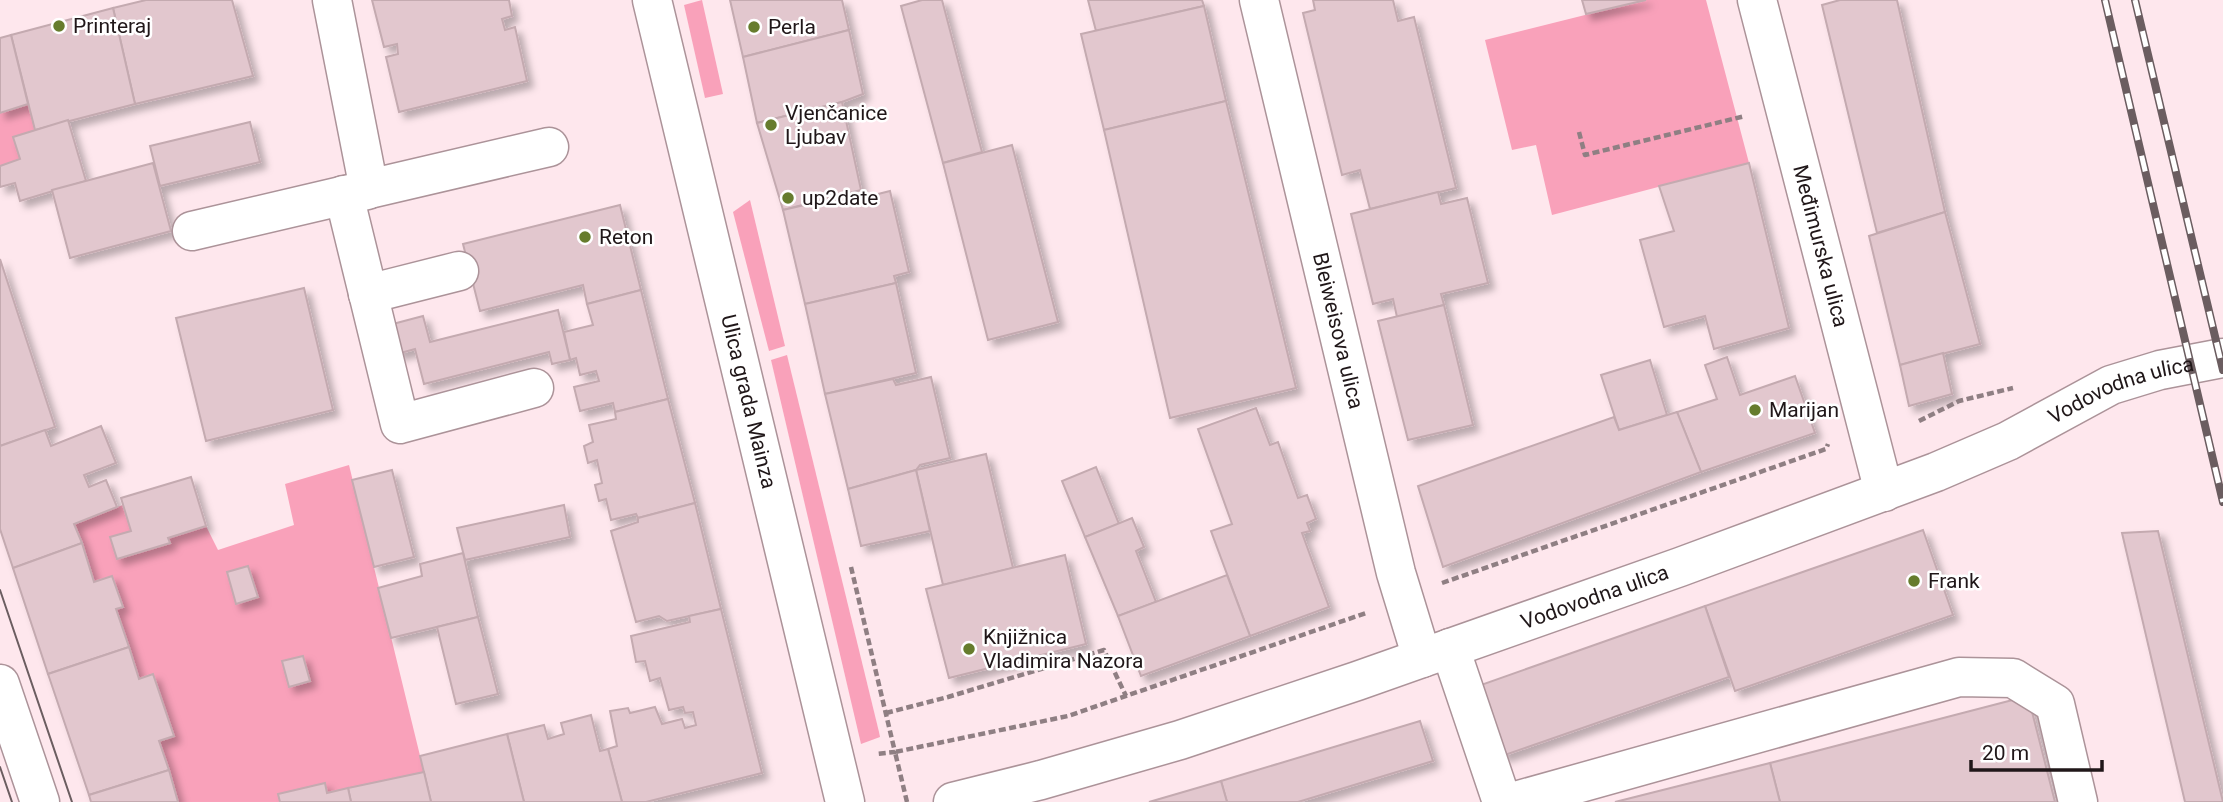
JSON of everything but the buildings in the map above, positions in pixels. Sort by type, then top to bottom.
[{"type":"street","points":[[332,0],[368,294],[400,424],[534,388]]},
{"type":"street","name":"Ulica grada Mainza","points":[[652,0],[845,802]]},
{"type":"street","name":"Bleiweisova ulica","points":[[1259,0],[1396,573],[1436,653],[1502,802]]},
{"type":"street","name":"Međimurska ulica","points":[[1757,0],[1884,492]]},
{"type":"street","points":[[192,231],[549,146]]},
{"type":"street","points":[[368,294],[459,271]]},
{"type":"street","name":"Vodovodna ulica","points":[[953,802],[1180,740],[1436,653],[1884,492],[2008,441],[2111,384],[2160,370],[2223,358]]},
{"type":"street","points":[[1512,802],[1959,677],[2013,677],[2055,704],[2078,802]]},
{"type":"street","points":[[0,684],[40,802]]},
{"type":"path","points":[[1579,132],[1585,155],[1749,116]]},
{"type":"path","points":[[1438,585],[1826,449],[1830,440]]},
{"type":"path","points":[[851,567],[907,802]]},
{"type":"path","points":[[895,752],[1069,716],[1370,612]]},
{"type":"path","points":[[886,713],[1104,650],[1126,696]]},
{"type":"shaded area","points":[[702,0],[723,94],[705,98],[684,5]]},
{"type":"shaded area","points":[[1645,0],[1706,0],[1749,163],[1552,215],[1536,145],[1512,150],[1485,40]]},
{"type":"shaded area","points":[[28,104],[35,130],[13,137],[20,159],[0,166],[0,113]]},
{"type":"shaded area","points":[[750,200],[785,346],[769,351],[733,212]]},
{"type":"shaded area","points":[[787,355],[880,737],[861,744],[771,360]]},
{"type":"shaded area","points":[[349,465],[424,772],[327,793],[325,783],[278,794],[280,802],[178,802],[159,741],[174,736],[153,675],[139,679],[116,609],[123,606],[112,576],[94,582],[74,524],[123,505],[131,531],[111,537],[118,558],[170,543],[168,538],[206,526],[218,550],[294,525],[285,484]]},
{"type":"tram line","points":[[0,590],[72,802]]},
{"type":"tram line","points":[[0,767],[12,802]]},
{"type":"railway","points":[[2105,0],[2223,502]]},
{"type":"railway","points":[[2135,0],[2223,370]]},
{"type":"place","name":"Printeraj","points":[[59,26]]},
{"type":"place","name":"Perla","points":[[754,27]]},
{"type":"place","name":"Vjenčanice Ljubav","points":[[771,125]]},
{"type":"place","name":"up2date","points":[[788,198]]},
{"type":"place","name":"Reton","points":[[585,237]]},
{"type":"place","name":"Marijan","points":[[1755,410]]},
{"type":"place","name":"Frank","points":[[1914,581]]},
{"type":"place","name":"Knjižnica Vladimira Nazora","points":[[969,649]]}]
